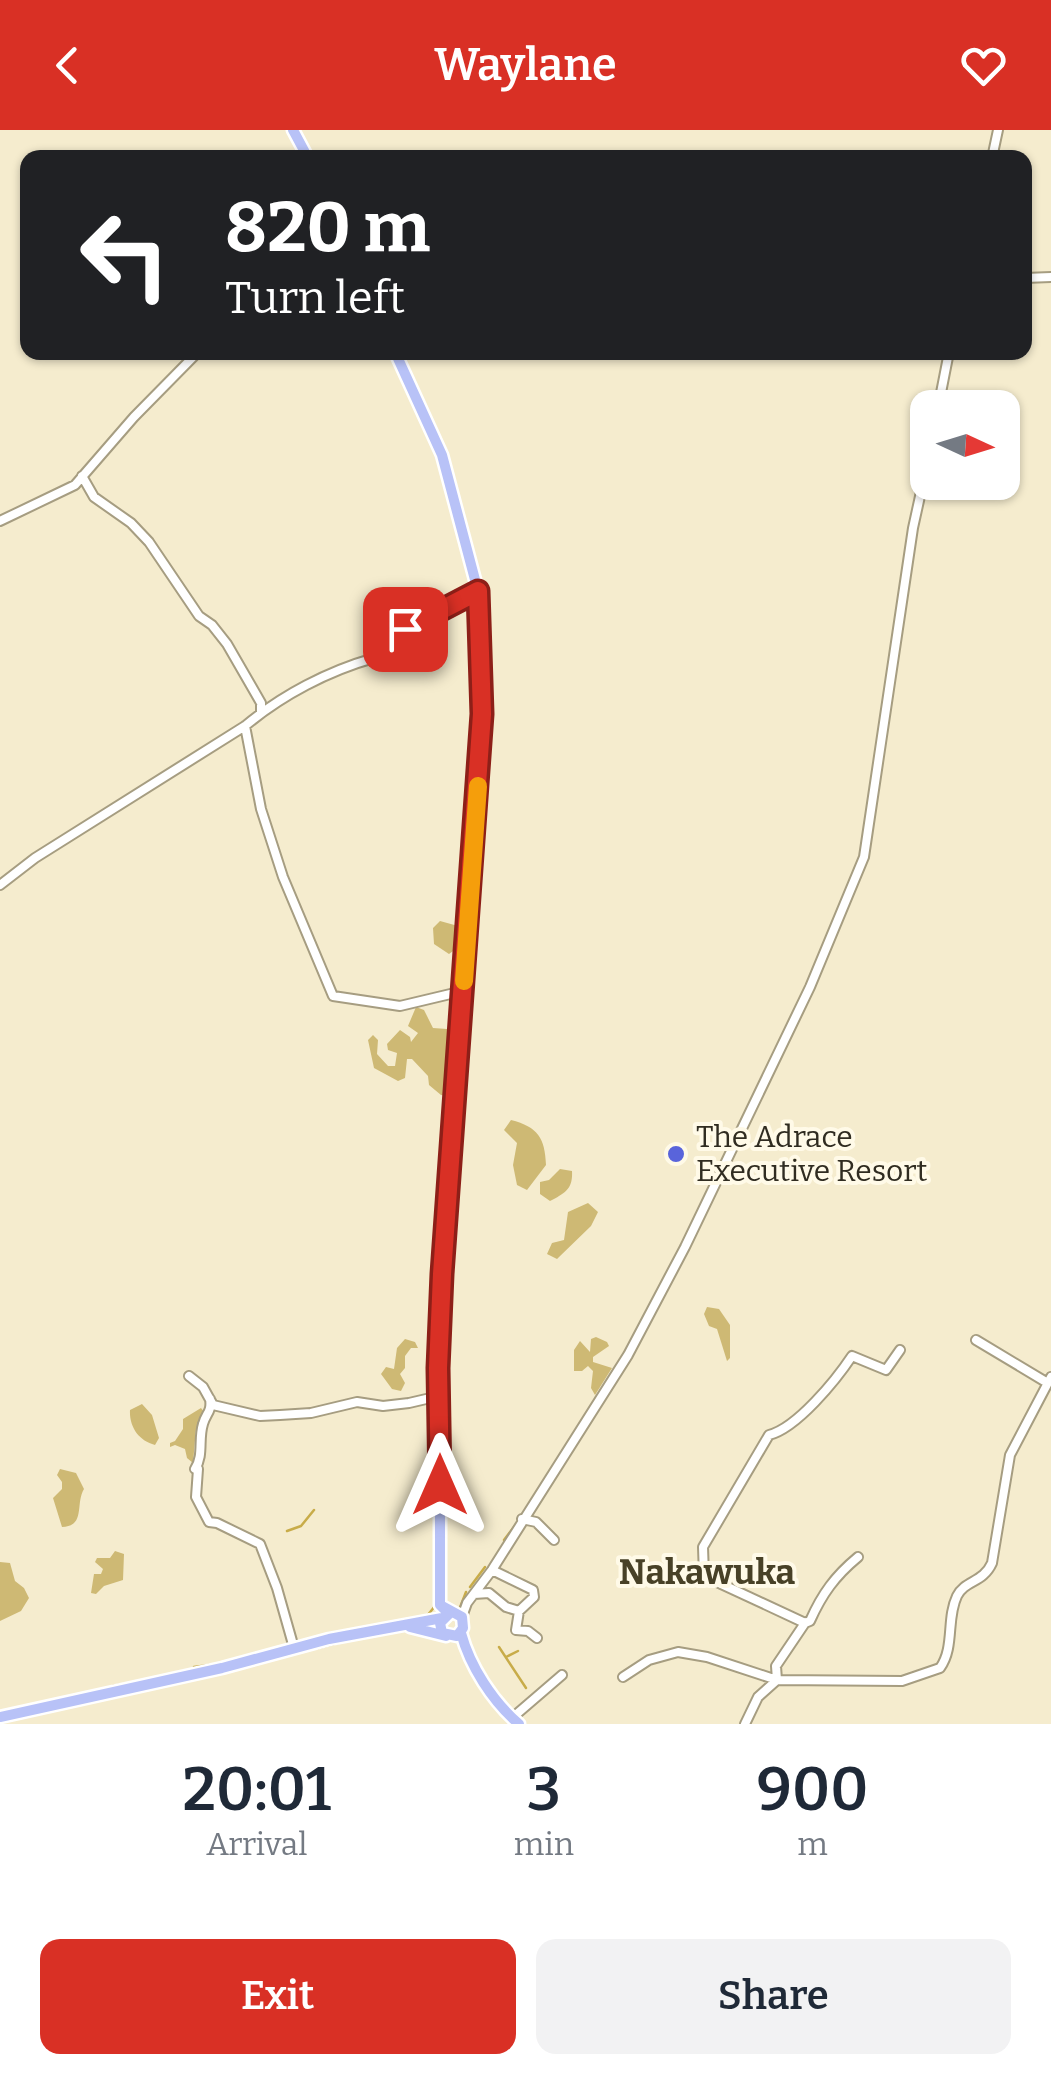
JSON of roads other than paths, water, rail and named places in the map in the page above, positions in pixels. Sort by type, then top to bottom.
[{"type":"main road","points":[[0,1716],[448,1614],[440,1605],[438,1396],[442,1274],[482,714],[478,591],[442,455],[399,360]]},
{"type":"main road","points":[[440,1605],[462,1617],[453,1635]]},
{"type":"main road","points":[[442,1618],[440,1628],[453,1635],[515,1721]]},
{"type":"main road","points":[[405,1625],[453,1635]]},
{"type":"street","points":[[0,521],[61,494],[191,360]]},
{"type":"street","points":[[942,390],[948,360]]},
{"type":"street","points":[[82,476],[94,497],[131,523],[149,542],[198,616],[212,625],[227,644],[261,703],[261,713]]},
{"type":"street","points":[[462,1617],[628,1355],[685,1247],[810,987],[864,858],[920,500]]},
{"type":"street","points":[[0,884],[261,713],[338,668],[374,658],[378,644],[478,591]]},
{"type":"street","points":[[246,726],[261,809],[282,876],[333,996],[400,1006],[463,991]]},
{"type":"street","points":[[623,1677],[650,1660],[678,1652],[719,1660],[778,1680],[902,1681],[940,1668],[948,1651],[958,1596],[987,1574],[992,1563],[1010,1455],[1048,1386],[976,1340]]},
{"type":"street","points":[[805,1623],[704,1576],[703,1548],[769,1435],[789,1426],[832,1384],[852,1356],[886,1370],[900,1350]]},
{"type":"street","points":[[190,1376],[203,1387],[213,1405],[260,1416],[311,1413],[357,1402],[383,1406],[438,1396]]},
{"type":"street","points":[[210,1399],[211,1408],[202,1427],[202,1458],[195,1468],[196,1497],[209,1522],[260,1544],[294,1648]]},
{"type":"street","points":[[522,1519],[536,1522],[554,1540]]},
{"type":"street","points":[[778,1680],[776,1666],[810,1621],[838,1574],[858,1557]]},
{"type":"street","points":[[492,1570],[532,1590],[534,1597],[519,1611],[516,1630],[528,1631],[537,1638]]},
{"type":"street","points":[[474,1594],[488,1593],[506,1607],[519,1611]]},
{"type":"street","points":[[515,1721],[562,1675]]},
{"type":"street","points":[[745,1724],[758,1697],[778,1680]]},
{"type":"waterway","points":[[287,1531],[301,1526],[314,1510]]},
{"type":"waterway","points":[[504,1540],[517,1523]]},
{"type":"waterway","points":[[470,1587],[485,1567]]},
{"type":"waterway","points":[[459,1610],[466,1592]]},
{"type":"waterway","points":[[427,1616],[435,1606]]},
{"type":"waterway","points":[[318,1648],[353,1639]]},
{"type":"waterway","points":[[499,1647],[526,1688]]},
{"type":"waterway","points":[[506,1657],[518,1651]]},
{"type":"waterway","points":[[216,1664],[229,1661]]},
{"type":"waterway","points":[[194,1667],[209,1665]]},
{"type":"waterway","points":[[170,1674],[183,1671]]},
{"type":"waterway","points":[[113,1686],[141,1681]]},
{"type":"waterway","points":[[17,1708],[107,1688]]},
{"type":"place","name":"The Adrace Executive Resort","points":[[676,1154]]},
{"type":"district","name":"Nakawuka","points":[[707,1572]]}]
